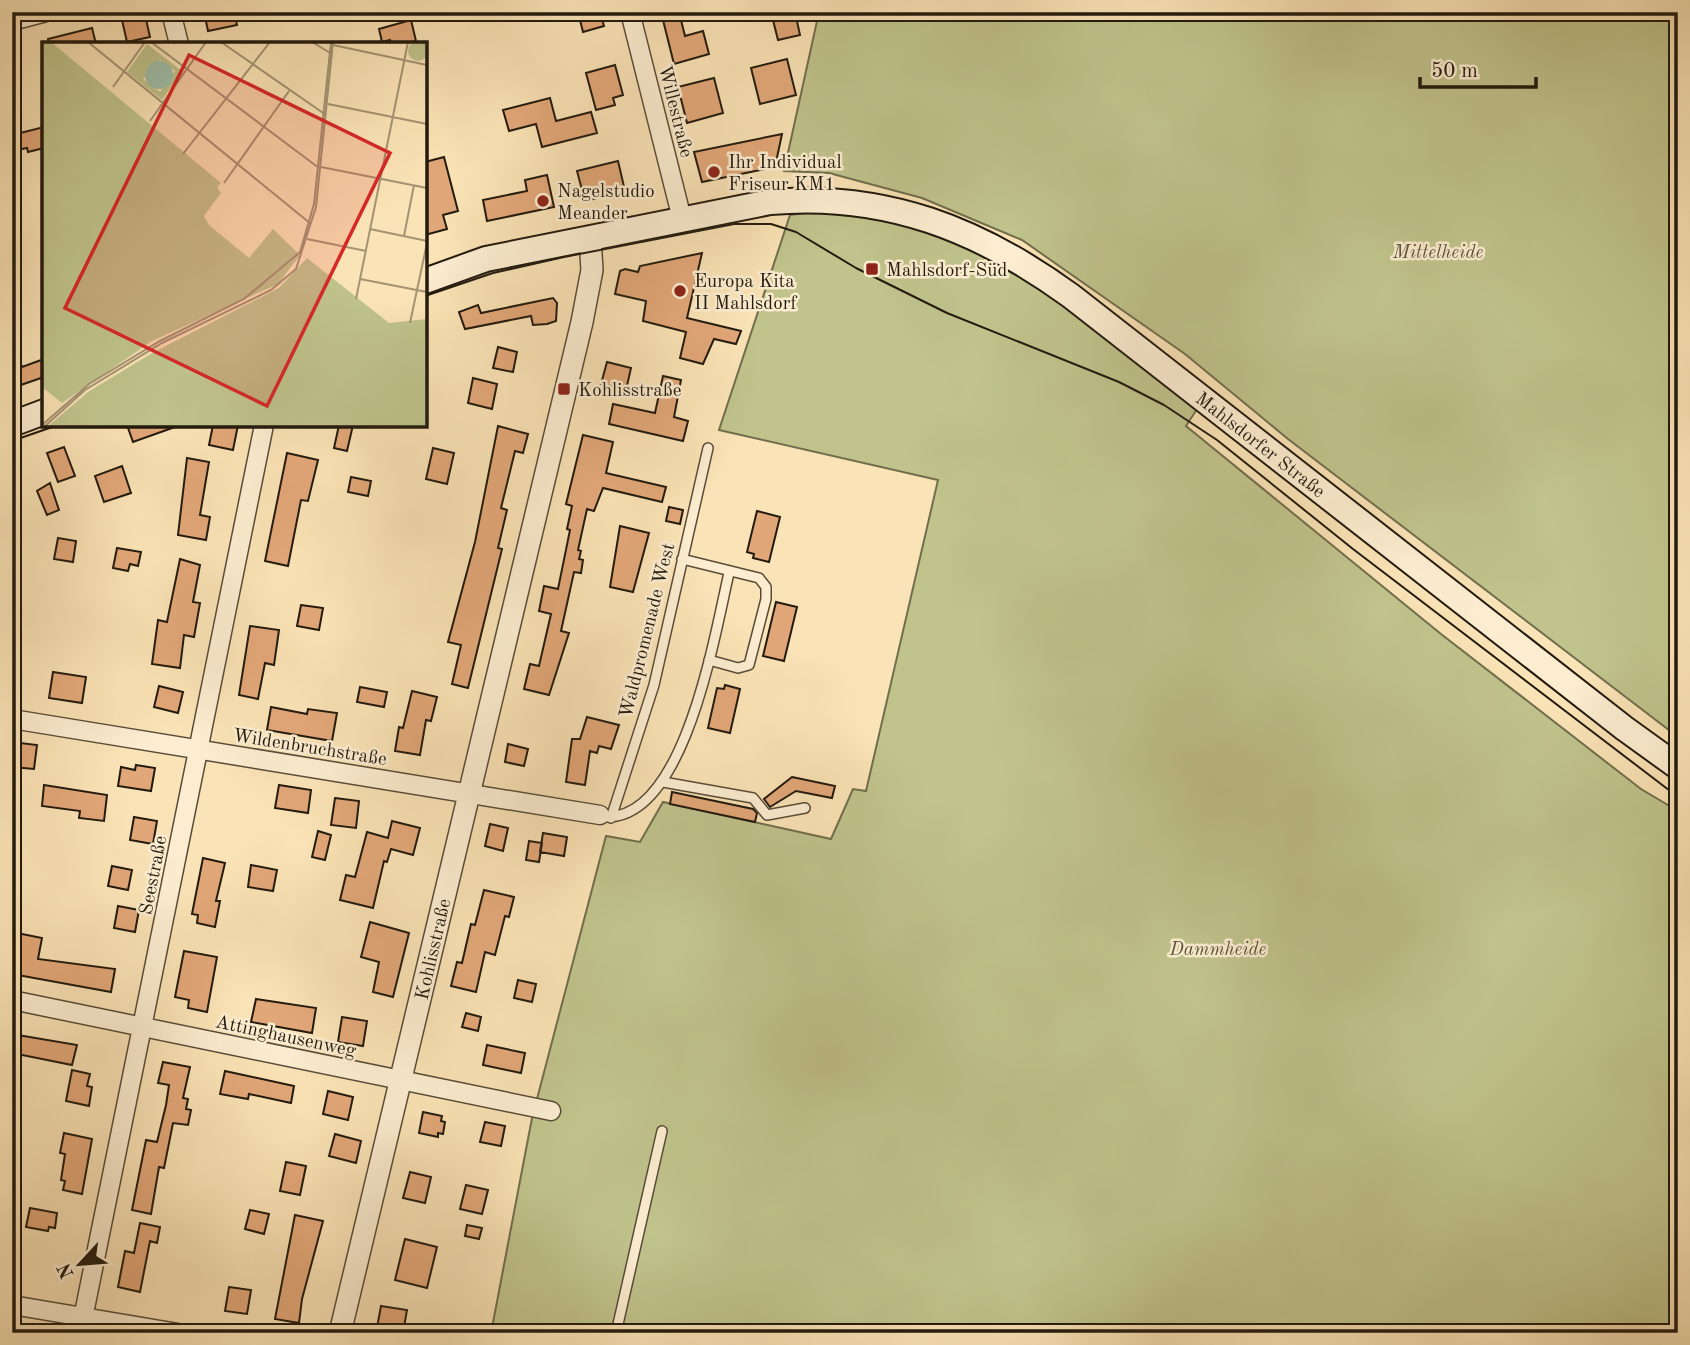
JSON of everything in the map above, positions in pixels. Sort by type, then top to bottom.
[{"type":"main road","name":"Mahlsdorfer Straße","points":[[427,280],[486,260],[770,202],[808,199],[874,204],[918,215],[1021,262],[1071,296],[1624,729],[1678,767]]},
{"type":"main road","points":[[12,424],[42,413]]},
{"type":"street","points":[[12,21],[46,12]]},
{"type":"street","points":[[171,12],[179,42]]},
{"type":"street","name":"Willestraße","points":[[630,12],[682,219]]},
{"type":"street","name":"Kohlisstraße","points":[[340,1333],[467,793],[582,322],[592,270],[590,238]]},
{"type":"street","name":"Seestraße","points":[[81,1325],[264,427]]},
{"type":"street","name":"Wildenbruchstraße","points":[[12,719],[605,817]]},
{"type":"street","name":"Attinghausenweg","points":[[12,1000],[551,1111]]},
{"type":"street","points":[[12,1305],[81,1325],[178,1333]]},
{"type":"lane","name":"Waldpromenade West","points":[[605,817],[654,685],[708,449]]},
{"type":"lane","points":[[682,559],[729,573],[759,578],[766,587],[766,599],[749,665],[738,668],[709,660]]},
{"type":"lane","points":[[605,817],[645,803],[663,782],[689,733],[729,573]]},
{"type":"lane","points":[[663,782],[753,798],[767,815],[805,808]]},
{"type":"lane","points":[[616,1333],[662,1131]]},
{"type":"green space","name":"Mittelheide","points":[[819,12],[1678,12],[1678,737],[1288,439],[1185,354],[1022,240],[922,198],[829,173],[784,171]]},
{"type":"green space","name":"Dammheide","points":[[835,209],[917,223],[1045,285],[1197,409],[1186,426],[1441,634],[1641,789],[1678,811],[1678,1333],[491,1333],[532,1118],[606,836],[640,842],[663,802],[831,839],[853,789],[866,791],[938,480],[719,430],[790,215]]},
{"type":"building","points":[[204,12],[234,12],[237,25],[208,31]]},
{"type":"building","points":[[578,12],[600,12],[604,26],[583,32]]},
{"type":"building","points":[[661,12],[679,12],[685,36],[703,31],[709,54],[674,64]]},
{"type":"building","points":[[771,12],[795,12],[800,35],[778,40]]},
{"type":"building","points":[[145,15],[150,37],[127,42],[122,20]]},
{"type":"building","points":[[411,20],[416,41],[382,42],[379,29]]},
{"type":"building","points":[[92,28],[96,42],[49,42],[48,39]]},
{"type":"building","points":[[787,59],[796,95],[760,104],[751,68]]},
{"type":"building","points":[[615,65],[623,95],[613,98],[615,105],[596,110],[586,73]]},
{"type":"building","points":[[714,78],[723,113],[687,123],[678,87]]},
{"type":"building","points":[[550,98],[556,121],[591,112],[597,133],[542,147],[536,124],[509,131],[503,110]]},
{"type":"building","points":[[42,128],[42,148],[28,152],[27,148],[12,151],[12,135]]},
{"type":"building","points":[[782,134],[775,167],[702,182],[694,152]]},
{"type":"building","points":[[444,157],[458,211],[443,215],[447,229],[427,234],[427,161]]},
{"type":"building","points":[[618,161],[625,191],[585,201],[577,171]]},
{"type":"building","points":[[547,175],[554,207],[487,221],[483,200],[527,191],[525,180]]},
{"type":"building","points":[[702,253],[687,318],[741,331],[736,344],[714,339],[703,364],[680,358],[686,332],[643,321],[646,301],[615,294],[620,271],[625,269],[638,272],[640,266]]},
{"type":"building","points":[[553,298],[557,303],[556,321],[547,324],[533,325],[531,316],[465,329],[459,312],[478,305],[481,313]]},
{"type":"building","points":[[12,344],[22,367],[42,360],[42,378],[12,388]]},
{"type":"building","points":[[498,347],[517,352],[513,372],[493,368]]},
{"type":"building","points":[[607,362],[631,368],[626,390],[601,384]]},
{"type":"building","points":[[663,376],[681,380],[674,417],[688,421],[683,441],[609,424],[613,404],[655,413]]},
{"type":"building","points":[[473,378],[497,384],[492,409],[468,403]]},
{"type":"building","points":[[498,426],[528,434],[523,453],[515,451],[501,508],[507,510],[498,548],[502,549],[468,688],[452,684],[461,645],[448,642],[475,542]]},
{"type":"building","points":[[128,427],[175,427],[133,442]]},
{"type":"building","points":[[213,427],[238,427],[233,450],[209,445]]},
{"type":"building","points":[[339,427],[353,427],[347,451],[334,448]]},
{"type":"building","points":[[583,435],[613,442],[606,473],[666,487],[662,502],[603,488],[594,511],[587,509],[578,550],[581,551],[579,559],[583,560],[581,573],[574,572],[561,631],[569,633],[549,695],[524,689],[530,664],[539,666],[551,614],[539,611],[544,586],[558,589],[570,530],[567,529],[572,506],[566,504]]},
{"type":"building","points":[[64,447],[75,476],[58,482],[47,453]]},
{"type":"building","points":[[433,448],[454,453],[447,484],[426,479]]},
{"type":"building","points":[[287,453],[318,460],[308,501],[301,500],[288,566],[265,561]]},
{"type":"building","points":[[187,458],[209,462],[200,515],[210,517],[206,540],[178,535]]},
{"type":"building","points":[[122,466],[131,493],[104,502],[95,476]]},
{"type":"building","points":[[351,477],[371,481],[368,496],[348,492]]},
{"type":"building","points":[[50,483],[59,510],[47,515],[37,491]]},
{"type":"building","points":[[669,507],[683,510],[680,524],[666,521]]},
{"type":"building","points":[[757,511],[780,517],[769,562],[753,558],[754,554],[747,552]]},
{"type":"building","points":[[620,526],[649,533],[633,592],[610,587]]},
{"type":"building","points":[[58,538],[76,541],[73,562],[54,559]]},
{"type":"building","points":[[117,548],[141,552],[138,566],[130,564],[128,571],[113,568]]},
{"type":"building","points":[[180,559],[200,565],[193,602],[200,603],[194,637],[184,635],[180,668],[152,664],[158,620],[167,622]]},
{"type":"building","points":[[776,602],[797,607],[784,661],[763,656]]},
{"type":"building","points":[[301,605],[323,608],[319,630],[297,626]]},
{"type":"building","points":[[250,626],[279,630],[274,665],[265,663],[258,699],[239,695]]},
{"type":"building","points":[[53,672],[86,677],[82,703],[49,698]]},
{"type":"building","points":[[725,685],[740,689],[730,733],[708,728],[717,688],[724,689]]},
{"type":"building","points":[[159,686],[183,692],[178,713],[154,707]]},
{"type":"building","points":[[360,687],[387,692],[384,707],[357,702]]},
{"type":"building","points":[[412,691],[437,697],[431,721],[426,720],[420,755],[395,751],[399,727],[403,728]]},
{"type":"building","points":[[271,707],[307,714],[308,709],[337,713],[332,741],[267,730]]},
{"type":"building","points":[[587,717],[619,725],[611,749],[599,746],[597,753],[590,751],[585,785],[566,782],[572,739],[580,739]]},
{"type":"building","points":[[12,742],[37,745],[34,769],[12,767]]},
{"type":"building","points":[[508,744],[528,749],[524,766],[505,762]]},
{"type":"building","points":[[136,765],[155,768],[151,791],[118,786],[121,767],[135,770]]},
{"type":"building","points":[[792,777],[835,786],[832,798],[796,791],[770,807],[764,799]]},
{"type":"building","points":[[44,785],[107,795],[104,821],[79,818],[80,811],[42,806]]},
{"type":"building","points":[[279,785],[311,790],[308,813],[275,808]]},
{"type":"building","points":[[672,792],[753,809],[757,813],[755,822],[670,804]]},
{"type":"building","points":[[335,798],[359,801],[356,828],[331,825]]},
{"type":"building","points":[[134,817],[157,821],[153,844],[130,840]]},
{"type":"building","points":[[392,821],[420,828],[413,855],[391,849],[387,862],[384,861],[373,908],[340,900],[346,875],[355,877],[367,832],[388,838]]},
{"type":"building","points":[[490,824],[508,828],[503,851],[485,846]]},
{"type":"building","points":[[318,831],[331,835],[325,860],[312,857]]},
{"type":"building","points":[[543,833],[567,837],[564,856],[540,852]]},
{"type":"building","points":[[529,841],[542,843],[539,862],[526,860]]},
{"type":"building","points":[[203,858],[225,863],[216,901],[220,901],[215,927],[197,923],[198,915],[192,914]]},
{"type":"building","points":[[251,865],[277,870],[273,891],[248,887]]},
{"type":"building","points":[[112,866],[132,870],[128,890],[108,886]]},
{"type":"building","points":[[484,890],[514,897],[509,917],[505,916],[495,955],[485,952],[476,992],[451,986],[457,962],[462,963],[471,924],[475,925]]},
{"type":"building","points":[[118,906],[139,910],[135,932],[114,928]]},
{"type":"building","points":[[370,922],[409,933],[393,997],[373,992],[379,962],[361,957]]},
{"type":"building","points":[[17,933],[42,938],[38,959],[115,969],[111,992],[12,974]]},
{"type":"building","points":[[184,951],[217,957],[207,1012],[188,1008],[189,1000],[175,997]]},
{"type":"building","points":[[518,980],[536,984],[532,1002],[514,998]]},
{"type":"building","points":[[256,999],[316,1008],[312,1033],[251,1022]]},
{"type":"building","points":[[466,1013],[481,1017],[478,1031],[462,1027]]},
{"type":"building","points":[[342,1017],[367,1021],[363,1046],[338,1042]]},
{"type":"building","points":[[12,1034],[77,1045],[72,1065],[12,1053]]},
{"type":"building","points":[[487,1045],[525,1053],[521,1073],[483,1065]]},
{"type":"building","points":[[163,1062],[190,1067],[183,1098],[188,1099],[186,1109],[191,1110],[188,1125],[173,1123],[164,1168],[159,1167],[151,1214],[132,1210],[146,1140],[157,1142],[166,1105],[169,1085],[158,1083]]},
{"type":"building","points":[[72,1070],[90,1074],[87,1086],[92,1087],[89,1106],[66,1101]]},
{"type":"building","points":[[225,1071],[294,1086],[291,1103],[249,1094],[248,1099],[220,1094]]},
{"type":"building","points":[[328,1091],[353,1097],[348,1120],[323,1114]]},
{"type":"building","points":[[423,1112],[442,1116],[441,1121],[445,1122],[443,1134],[438,1133],[438,1137],[419,1133]]},
{"type":"building","points":[[485,1122],[505,1126],[501,1146],[480,1142]]},
{"type":"building","points":[[64,1133],[92,1139],[82,1194],[63,1190],[65,1181],[61,1180],[65,1154],[60,1153]]},
{"type":"building","points":[[335,1134],[361,1141],[356,1163],[329,1156]]},
{"type":"building","points":[[286,1162],[306,1166],[300,1195],[280,1191]]},
{"type":"building","points":[[410,1172],[431,1177],[425,1203],[403,1198]]},
{"type":"building","points":[[466,1185],[488,1190],[482,1214],[460,1209]]},
{"type":"building","points":[[30,1208],[57,1213],[55,1228],[49,1227],[48,1231],[26,1227]]},
{"type":"building","points":[[250,1210],[269,1214],[264,1234],[245,1229]]},
{"type":"building","points":[[295,1215],[323,1221],[302,1299],[299,1323],[275,1319]]},
{"type":"building","points":[[140,1223],[160,1227],[157,1243],[150,1241],[140,1292],[118,1287],[125,1251],[134,1253]]},
{"type":"building","points":[[467,1225],[482,1228],[479,1239],[465,1236]]},
{"type":"building","points":[[405,1239],[437,1247],[427,1288],[395,1280]]},
{"type":"building","points":[[229,1287],[251,1290],[247,1314],[225,1311]]},
{"type":"building","points":[[381,1306],[407,1310],[403,1333],[376,1333]]},
{"type":"tram line","points":[[427,295],[493,273],[734,224],[771,224],[796,232],[856,268],[947,313],[1119,382],[1164,405],[1217,440],[1353,549],[1678,797]]},
{"type":"tram line","points":[[12,441],[52,427]]},
{"type":"place","name":"Ihr Individual Friseur KM1","points":[[714,172]]},
{"type":"place","name":"Nagelstudio Meander","points":[[543,201]]},
{"type":"place","name":"Mahlsdorf-Süd","points":[[872,269]]},
{"type":"place","name":"Europa Kita II Mahlsdorf","points":[[680,291]]},
{"type":"place","name":"Kohlisstraße","points":[[564,389]]}]
